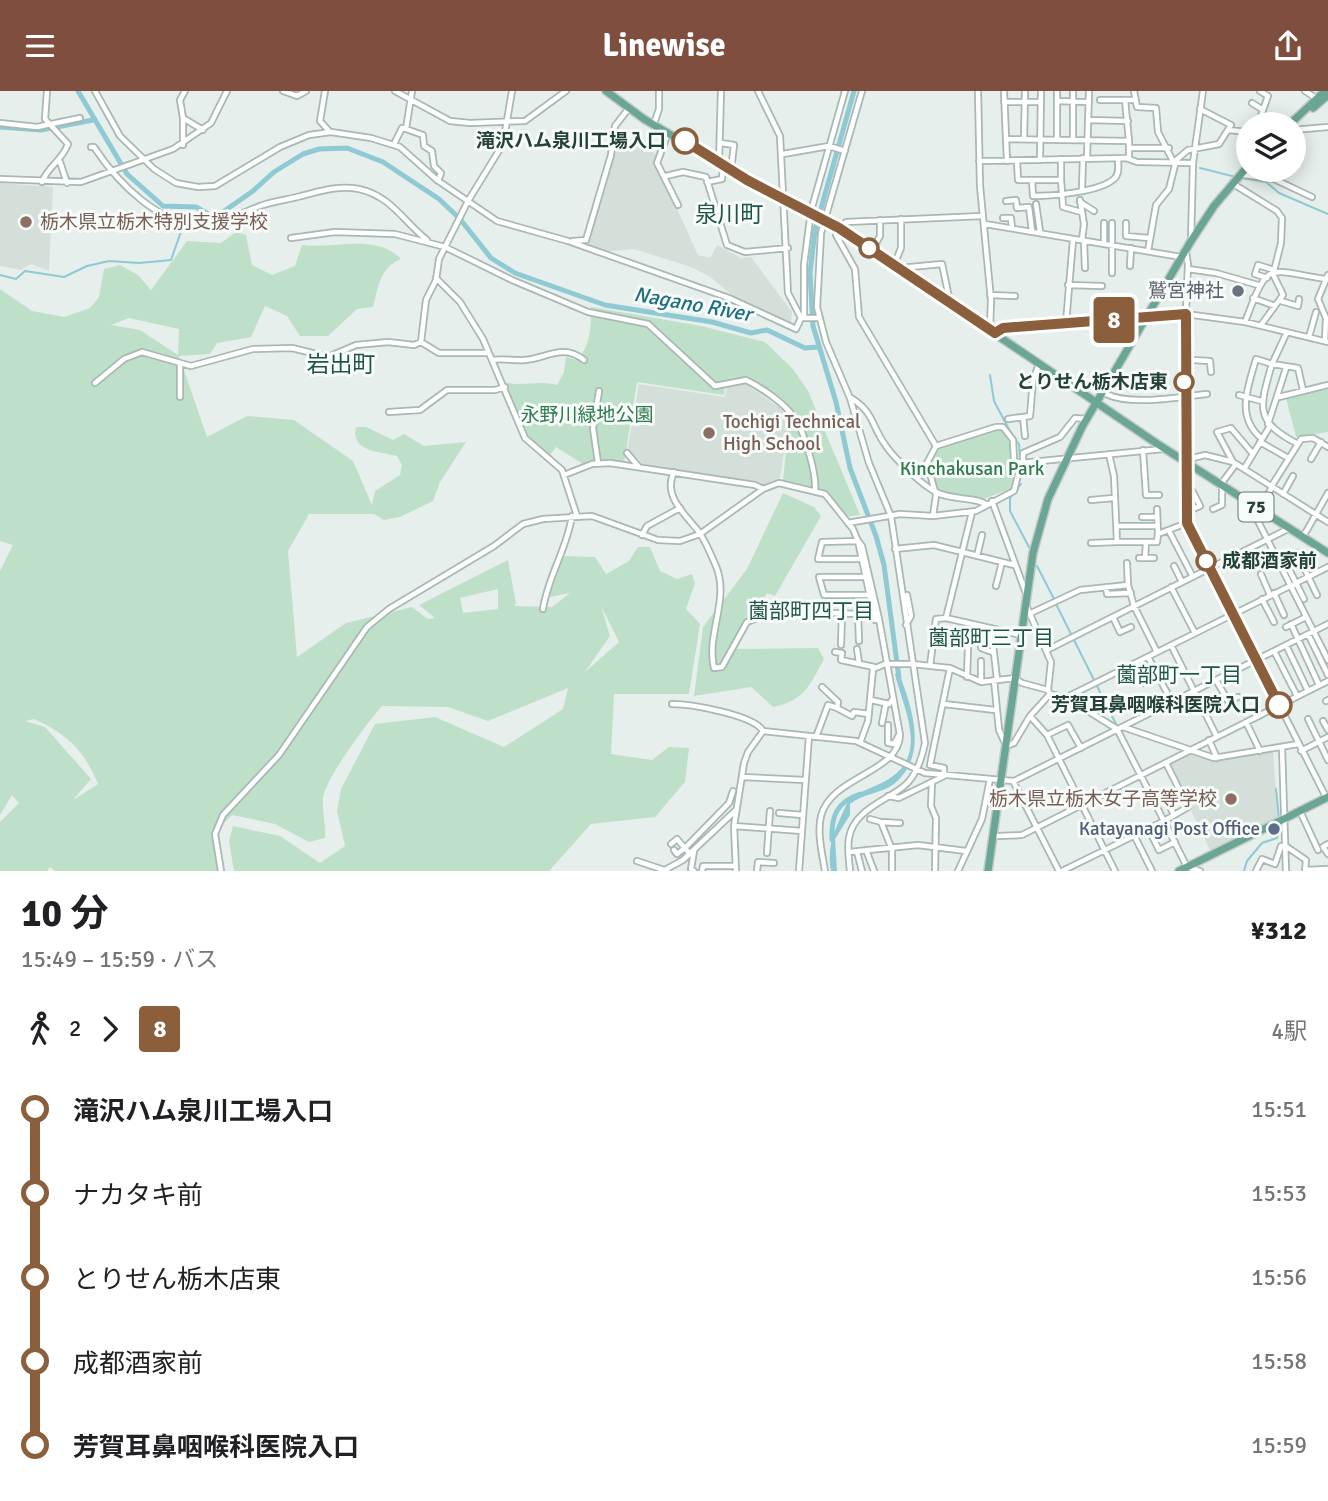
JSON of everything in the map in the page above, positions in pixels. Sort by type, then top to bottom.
[{"type":"main road","name":"75","points":[[606,91],[620,97],[629,109],[654,125],[839,228],[1165,448],[1328,553]]},
{"type":"main road","points":[[1305,112],[1325,91]]},
{"type":"main road","points":[[1306,115],[1328,95]]},
{"type":"main road","points":[[1068,458],[1187,250],[1214,206],[1236,182]]},
{"type":"main road","points":[[1187,250],[1237,182]]},
{"type":"main road","points":[[990,871],[1028,605],[1043,524],[1086,419],[1106,394],[1148,318]]},
{"type":"main road","points":[[1017,680],[1021,635],[1028,605]]},
{"type":"main road","points":[[990,871],[1003,780]]},
{"type":"main road","points":[[1179,871],[1327,798]]},
{"type":"street","points":[[42,182],[50,169],[60,162],[68,144],[49,125],[45,115],[47,91]]},
{"type":"street","points":[[94,91],[120,136],[144,160],[176,183],[208,187],[236,176],[288,143],[331,132],[394,144],[438,181],[504,224],[568,241],[730,298],[796,329],[804,318],[804,265],[812,212],[845,91]]},
{"type":"street","points":[[183,145],[180,100],[185,91]]},
{"type":"street","points":[[0,179],[67,183],[115,171],[183,145],[211,123],[227,91]]},
{"type":"street","points":[[283,91],[297,96],[306,91]]},
{"type":"street","points":[[325,91],[320,121],[331,132]]},
{"type":"street","points":[[395,91],[456,123],[508,123],[530,119],[566,91]]},
{"type":"street","points":[[406,129],[412,91]]},
{"type":"street","points":[[421,342],[426,300],[431,296],[435,272],[468,201],[503,144],[512,91]]},
{"type":"street","points":[[654,125],[659,109],[659,91]]},
{"type":"street","points":[[707,182],[722,179],[721,91]]},
{"type":"street","points":[[758,91],[777,127],[783,154],[788,293],[804,318]]},
{"type":"street","points":[[850,871],[849,838],[853,826],[887,795],[904,786],[923,752],[925,733],[910,664],[889,516],[865,453],[850,398],[818,318],[817,263],[824,219],[862,91]]},
{"type":"street","points":[[978,91],[982,216],[985,224],[992,331],[1001,328],[1186,314],[1261,325],[1326,342],[1326,318],[1318,299],[1327,277],[1284,270],[1273,271],[1258,265],[1255,274],[1267,278]]},
{"type":"street","points":[[1004,91],[1007,161]]},
{"type":"street","points":[[1024,139],[1025,91]]},
{"type":"street","points":[[1040,160],[1041,91]]},
{"type":"street","points":[[1057,91],[1057,139]]},
{"type":"street","points":[[1073,91],[1073,140]]},
{"type":"street","points":[[1082,189],[1088,140],[1089,91]]},
{"type":"street","points":[[1134,91],[1137,107],[1156,107],[1158,132],[1174,161]]},
{"type":"street","points":[[1203,91],[1193,163],[1187,250],[1184,356],[1187,523],[1327,798]]},
{"type":"street","points":[[1252,103],[1263,110],[1268,96],[1260,91]]},
{"type":"street","points":[[1305,91],[1317,98]]},
{"type":"street","points":[[1100,100],[1136,100]]},
{"type":"street","points":[[1125,100],[1129,121],[1129,159]]},
{"type":"street","points":[[1057,101],[1089,102]]},
{"type":"street","points":[[1004,102],[1041,102]]},
{"type":"street","points":[[568,241],[586,240],[611,155],[615,126],[629,109]]},
{"type":"street","points":[[1148,251],[1156,205],[1168,189],[1174,161],[1183,152],[1196,147],[1219,144],[1228,130],[1229,122],[1200,109]]},
{"type":"street","points":[[0,123],[24,127],[80,118]]},
{"type":"street","points":[[183,118],[203,130]]},
{"type":"street","points":[[1088,120],[1129,121]]},
{"type":"street","points":[[1306,127],[1328,127]]},
{"type":"street","points":[[394,144],[402,128],[423,135],[424,146],[432,151],[434,166],[441,173],[438,181]]},
{"type":"street","points":[[1228,130],[1236,131]]},
{"type":"street","points":[[669,132],[657,163],[666,176],[678,205]]},
{"type":"street","points":[[1006,139],[1129,141]]},
{"type":"street","points":[[722,142],[734,145],[731,170]]},
{"type":"street","points":[[783,154],[830,146],[843,150]]},
{"type":"street","points":[[90,147],[162,214],[199,225],[226,220],[277,201],[327,189],[358,189],[374,194],[394,206],[429,241]]},
{"type":"street","points":[[1129,148],[1169,148]]},
{"type":"street","points":[[979,162],[1118,158],[1137,162],[1193,163]]},
{"type":"street","points":[[1032,180],[1033,197],[1062,195],[1098,187],[1114,179],[1118,173],[1118,158]]},
{"type":"street","points":[[1061,159],[1063,208],[1081,212]]},
{"type":"street","points":[[1017,161],[1018,180],[1061,180]]},
{"type":"street","points":[[60,162],[67,183]]},
{"type":"street","points":[[666,176],[683,172],[706,177],[727,245],[745,252],[788,248]]},
{"type":"street","points":[[1280,182],[1312,197]]},
{"type":"street","points":[[1235,185],[1277,211],[1282,218],[1281,243],[1273,271],[1258,285],[1245,322]]},
{"type":"street","points":[[1006,201],[1016,200],[1017,208],[1029,207],[1032,231]]},
{"type":"street","points":[[1085,268],[1084,224],[1080,201],[1094,211]]},
{"type":"street","points":[[1036,204],[1040,231]]},
{"type":"street","points":[[936,446],[859,317],[855,269],[836,240],[839,228],[844,222],[982,216]]},
{"type":"street","points":[[1003,218],[1011,218],[1012,228]]},
{"type":"street","points":[[901,219],[901,249],[896,267],[942,264],[950,303]]},
{"type":"street","points":[[872,250],[880,236],[880,220]]},
{"type":"street","points":[[1104,223],[1104,244]]},
{"type":"street","points":[[1112,223],[1112,273]]},
{"type":"street","points":[[1126,223],[1126,236],[1149,237]]},
{"type":"street","points":[[985,224],[1012,228],[1020,232],[1040,231],[1073,240],[1148,251],[1187,250]]},
{"type":"street","points":[[291,238],[335,232],[395,234],[429,241],[588,312],[648,324],[715,386],[743,379],[752,383],[796,419],[816,477],[815,491]]},
{"type":"street","points":[[1066,323],[1073,240]]},
{"type":"street","points":[[1130,266],[1131,248]]},
{"type":"street","points":[[1188,269],[1216,273],[1258,285]]},
{"type":"street","points":[[1261,325],[1283,295],[1273,271]]},
{"type":"street","points":[[436,278],[460,302],[483,339],[526,439],[558,465],[564,475],[574,516],[543,608]]},
{"type":"street","points":[[1068,285],[1102,286]]},
{"type":"street","points":[[990,295],[1015,296]]},
{"type":"street","points":[[1253,297],[1275,306]]},
{"type":"street","points":[[1281,301],[1298,306],[1299,299]]},
{"type":"street","points":[[1309,337],[1317,312]]},
{"type":"street","points":[[804,318],[818,318]]},
{"type":"street","points":[[1287,332],[1272,364],[1261,401],[1269,425],[1298,443]]},
{"type":"street","points":[[95,383],[116,365],[136,353],[152,353],[180,365],[197,365],[238,351],[271,347],[292,348],[328,357],[356,345],[388,342],[414,345],[421,342]]},
{"type":"street","points":[[421,342],[439,353],[487,353]]},
{"type":"street","points":[[492,361],[526,360],[559,351],[584,360]]},
{"type":"street","points":[[1184,356],[1192,360],[1210,361],[1211,372]]},
{"type":"street","points":[[1288,458],[1261,440],[1250,426],[1242,396],[1256,359],[1286,368],[1298,368],[1304,390]]},
{"type":"street","points":[[1008,419],[1030,416],[1033,380],[1039,363]]},
{"type":"street","points":[[180,365],[180,397]]},
{"type":"street","points":[[1244,469],[1269,425],[1286,368]]},
{"type":"street","points":[[1279,398],[1328,385]]},
{"type":"street","points":[[389,412],[420,410],[447,390],[495,390],[505,387]]},
{"type":"street","points":[[598,463],[593,428],[599,391]]},
{"type":"street","points":[[1106,394],[1129,400],[1207,394]]},
{"type":"street","points":[[1242,396],[1261,401]]},
{"type":"street","points":[[850,398],[873,416],[887,449],[935,492],[956,500],[989,503]]},
{"type":"street","points":[[1023,417],[1025,436]]},
{"type":"street","points":[[851,523],[889,516],[933,516],[972,512],[1014,491],[1023,453],[1031,447],[1060,437],[1075,418],[1086,419]]},
{"type":"street","points":[[933,516],[935,492],[928,463],[936,446],[999,426],[1013,440],[1014,461],[1022,463],[1165,448]]},
{"type":"street","points":[[1235,464],[1217,432],[1231,428],[1253,454]]},
{"type":"street","points":[[1328,447],[1307,438],[1298,443],[1256,517],[1306,617],[1328,675]]},
{"type":"street","points":[[1311,459],[1321,442]]},
{"type":"street","points":[[1143,450],[1146,495],[1159,495]]},
{"type":"street","points":[[627,453],[638,466]]},
{"type":"street","points":[[1109,454],[1118,526],[1117,542]]},
{"type":"street","points":[[1185,460],[1203,455],[1235,464],[1328,522]]},
{"type":"street","points":[[564,475],[598,463],[638,466],[763,489]]},
{"type":"street","points":[[1213,509],[1222,505],[1221,485],[1235,464]]},
{"type":"street","points":[[674,472],[669,483],[680,508],[700,534],[722,586],[715,628],[714,668],[720,668],[727,661],[747,622],[757,618]]},
{"type":"street","points":[[1283,494],[1293,475]]},
{"type":"street","points":[[221,871],[215,834],[223,815],[279,755],[367,627],[402,601],[532,521],[574,516],[598,518],[642,535],[673,542],[700,534],[763,489],[779,483],[815,491],[829,498],[851,523],[867,562],[900,734],[891,759],[844,786],[826,804],[820,827],[825,871]]},
{"type":"street","points":[[1186,496],[1193,492],[1200,506],[1186,512]]},
{"type":"street","points":[[1303,537],[1328,493]]},
{"type":"street","points":[[1091,500],[1115,498]]},
{"type":"street","points":[[989,503],[1052,668],[1049,692],[1014,743],[1008,744],[999,730],[991,628]]},
{"type":"street","points":[[642,535],[647,526],[680,508]]},
{"type":"street","points":[[1091,543],[1157,542],[1157,509]]},
{"type":"street","points":[[946,618],[972,512]]},
{"type":"street","points":[[1142,517],[1157,517]]},
{"type":"street","points":[[1157,534],[1187,523]]},
{"type":"street","points":[[1118,526],[1157,526]]},
{"type":"street","points":[[1047,650],[1290,528]]},
{"type":"street","points":[[1169,531],[1193,577]]},
{"type":"street","points":[[977,556],[982,535]]},
{"type":"street","points":[[858,541],[875,620],[878,619]]},
{"type":"street","points":[[858,541],[822,542],[818,559],[862,559]]},
{"type":"street","points":[[1146,543],[1142,558],[1154,558]]},
{"type":"street","points":[[895,549],[934,545],[1014,565]]},
{"type":"street","points":[[1297,553],[1317,595]]},
{"type":"street","points":[[1285,561],[1304,599]]},
{"type":"street","points":[[996,586],[1002,562]]},
{"type":"street","points":[[1127,563],[1128,585],[1134,606],[1157,652]]},
{"type":"street","points":[[1174,566],[1182,582]]},
{"type":"street","points":[[1066,698],[1328,567]]},
{"type":"street","points":[[1261,574],[1284,615]]},
{"type":"street","points":[[866,577],[819,577],[824,595],[870,596]]},
{"type":"street","points":[[1028,605],[1080,590],[1128,585]]},
{"type":"street","points":[[1106,587],[1107,594],[1131,593]]},
{"type":"street","points":[[1171,587],[1195,633]]},
{"type":"street","points":[[906,626],[911,616],[907,595]]},
{"type":"street","points":[[1262,599],[1274,622]]},
{"type":"street","points":[[832,613],[874,613]]},
{"type":"street","points":[[841,645],[842,613]]},
{"type":"street","points":[[858,614],[859,641]]},
{"type":"street","points":[[1112,617],[1121,632],[1131,627]]},
{"type":"street","points":[[1306,617],[1289,625],[1320,685]]},
{"type":"street","points":[[930,666],[935,622],[946,618],[1021,635]]},
{"type":"street","points":[[672,703],[692,705],[753,721],[763,731],[860,743],[914,770],[944,776],[1014,781],[1328,624]]},
{"type":"street","points":[[1310,633],[1328,660]]},
{"type":"street","points":[[981,641],[981,648],[992,652]]},
{"type":"street","points":[[1171,645],[1217,737]]},
{"type":"street","points":[[1286,646],[1308,691]]},
{"type":"street","points":[[967,677],[968,648]]},
{"type":"street","points":[[857,649],[859,663]]},
{"type":"street","points":[[1274,651],[1297,696]]},
{"type":"street","points":[[835,652],[842,653],[841,660],[874,667],[910,664],[950,669],[981,682],[995,679],[1017,680],[1066,698],[1120,728],[1217,758],[1298,744]]},
{"type":"street","points":[[1148,657],[1172,702]]},
{"type":"street","points":[[981,661],[981,682]]},
{"type":"street","points":[[1135,664],[1144,683]]},
{"type":"street","points":[[860,743],[869,714],[874,667]]},
{"type":"street","points":[[944,776],[944,768],[930,765],[950,669]]},
{"type":"street","points":[[1216,680],[1228,701],[1238,697]]},
{"type":"street","points":[[997,836],[1021,835],[1328,681]]},
{"type":"street","points":[[822,687],[838,702],[837,708]]},
{"type":"street","points":[[1152,697],[1158,709]]},
{"type":"street","points":[[871,700],[891,704],[892,698]]},
{"type":"street","points":[[886,703],[888,743],[894,744],[900,734]]},
{"type":"street","points":[[944,704],[996,710]]},
{"type":"street","points":[[816,737],[828,705],[852,716],[854,712],[869,714]]},
{"type":"street","points":[[1030,716],[1047,735],[1115,871]]},
{"type":"street","points":[[1308,719],[1328,760]]},
{"type":"street","points":[[1323,721],[1328,730]]},
{"type":"street","points":[[1246,722],[1260,751]]},
{"type":"street","points":[[1047,735],[1068,725],[1081,748]]},
{"type":"street","points":[[1120,728],[1187,867],[1200,871]]},
{"type":"street","points":[[702,871],[703,866],[736,869],[734,827],[743,777],[748,752],[763,731]]},
{"type":"street","points":[[799,871],[809,736]]},
{"type":"street","points":[[1301,751],[1328,737]]},
{"type":"street","points":[[1209,740],[1217,758]]},
{"type":"street","points":[[1282,748],[1287,817],[1286,871]]},
{"type":"street","points":[[1014,781],[1061,871],[1188,807],[1166,763]]},
{"type":"street","points":[[887,795],[899,798],[944,776]]},
{"type":"street","points":[[743,777],[805,781]]},
{"type":"street","points":[[958,871],[982,819],[990,779]]},
{"type":"street","points":[[932,782],[935,871]]},
{"type":"street","points":[[674,850],[677,854],[685,848],[729,803],[733,791]]},
{"type":"street","points":[[1163,793],[1174,815]]},
{"type":"street","points":[[729,803],[738,808]]},
{"type":"street","points":[[637,861],[665,870],[692,852],[738,808]]},
{"type":"street","points":[[767,853],[770,811]]},
{"type":"street","points":[[1300,811],[1318,850]]},
{"type":"street","points":[[779,813],[803,815]]},
{"type":"street","points":[[870,819],[900,823]]},
{"type":"street","points":[[881,822],[892,847],[892,871]]},
{"type":"street","points":[[734,827],[802,831]]},
{"type":"street","points":[[1148,828],[1159,850],[1175,842]]},
{"type":"street","points":[[1134,835],[1152,871]]},
{"type":"street","points":[[671,844],[677,839],[692,852]]},
{"type":"street","points":[[1328,844],[1323,847],[1328,854]]},
{"type":"street","points":[[849,852],[934,845],[966,851]]},
{"type":"street","points":[[1256,871],[1262,859],[1275,864],[1281,846],[1306,860],[1305,870],[1328,869]]},
{"type":"street","points":[[866,851],[874,871]]},
{"type":"street","points":[[692,852],[691,869],[694,871]]},
{"type":"street","points":[[857,852],[862,871]]},
{"type":"street","points":[[757,871],[758,862],[774,863]]},
{"type":"shaded area","points":[[616,133],[658,155],[653,166],[658,167],[698,255],[710,258],[717,245],[741,258],[751,257],[792,312],[791,323],[732,295],[709,276],[691,267],[634,249],[602,252],[573,242],[587,240]]},
{"type":"shaded area","name":"栃木県立栃木特別支援学校","points":[[0,183],[53,187],[49,271],[31,264],[21,270],[0,266]]},
{"type":"shaded area","name":"Tochigi Technical High School","points":[[743,382],[790,415],[780,478],[763,485],[639,464],[627,452],[639,384],[725,397],[727,385]]},
{"type":"shaded area","name":"栃木県立栃木女子高等学校","points":[[1190,751],[1215,759],[1273,751],[1278,819],[1211,852],[1168,763]]},
{"type":"green space","points":[[236,232],[246,235],[252,265],[272,275],[295,266],[302,245],[368,244],[391,251],[401,259],[384,273],[373,307],[357,309],[328,336],[300,336],[287,316],[265,306],[251,337],[217,343],[210,354],[179,356],[207,437],[247,416],[294,420],[353,461],[372,505],[375,491],[400,475],[402,465],[397,456],[375,452],[357,442],[356,427],[366,427],[393,440],[404,434],[424,446],[466,442],[440,482],[433,501],[400,517],[384,520],[374,514],[309,514],[288,551],[297,657],[346,623],[412,607],[428,619],[435,618],[419,605],[508,560],[516,604],[514,606],[552,607],[570,593],[549,597],[564,556],[595,557],[606,574],[629,561],[638,547],[650,547],[660,571],[677,579],[692,574],[695,583],[686,609],[700,624],[689,694],[614,694],[611,754],[652,760],[669,747],[689,748],[685,782],[655,817],[591,824],[549,871],[234,871],[229,841],[233,826],[280,836],[320,863],[345,846],[337,811],[341,789],[375,724],[435,717],[504,747],[563,709],[568,688],[488,721],[448,707],[382,706],[348,751],[325,790],[325,838],[309,842],[275,824],[232,815],[212,835],[220,871],[55,871],[50,867],[47,871],[0,871],[0,822],[19,803],[12,795],[0,815],[0,571],[13,545],[0,541],[0,289],[32,311],[64,317],[90,308],[99,297],[104,269],[120,265],[138,275],[151,290],[187,241],[221,243]],"holes":[[[129,318],[179,329],[178,355],[140,330],[111,325]],[[498,589],[498,609],[463,613],[460,598]],[[601,606],[619,642],[585,672],[610,636]],[[34,719],[65,737],[80,752],[98,784],[73,800],[91,779],[45,727],[25,721]]]},
{"type":"green space","name":"永野川緑地公園","points":[[591,307],[701,326],[765,342],[793,369],[808,391],[860,515],[846,517],[827,494],[812,487],[783,480],[790,414],[743,381],[725,385],[724,395],[637,382],[624,463],[583,464],[556,447],[550,455],[527,433],[506,383],[557,385],[564,372],[566,357],[578,360],[586,347]]},
{"type":"green space","points":[[1328,387],[1328,432],[1296,437],[1286,398]]},
{"type":"green space","name":"Kinchakusan Park","points":[[999,428],[1009,442],[1014,457],[1010,489],[973,503],[938,497],[933,477],[936,452],[953,440]]},
{"type":"green space","points":[[783,493],[814,507],[821,516],[775,596],[767,593],[734,649],[818,648],[824,659],[805,691],[784,704],[773,707],[751,687],[694,696],[703,627],[747,569]]},
{"type":"water","points":[[899,673],[912,716],[914,745],[911,759],[905,772],[894,784],[850,804],[850,815],[835,839],[837,871],[831,871],[831,844],[849,799],[893,776],[903,766],[909,754],[910,727],[895,674]]},
{"type":"waterway","name":"Nagano River","points":[[78,91],[127,174],[163,206],[196,207],[210,215],[220,214],[253,191],[274,172],[303,154],[319,149],[347,148],[383,162],[439,199],[460,219],[491,258],[515,273],[605,305],[712,322],[751,333],[767,330],[805,348],[818,347]]},
{"type":"waterway","name":"Nagano River","points":[[854,91],[815,230],[810,273],[813,326],[836,402],[850,468],[884,565],[899,678]]},
{"type":"waterway","points":[[0,127],[41,130],[93,120]]},
{"type":"waterway","points":[[1200,168],[1236,177]]},
{"type":"waterway","points":[[1266,182],[1279,193],[1328,214]]},
{"type":"waterway","points":[[189,220],[210,215]]},
{"type":"waterway","points":[[0,275],[16,279],[25,271],[64,277],[87,266],[109,261],[139,263],[171,260],[184,223]]},
{"type":"waterway","points":[[990,375],[994,401],[1012,435]]},
{"type":"waterway","points":[[1015,439],[1019,444],[1020,459]]},
{"type":"waterway","points":[[1021,484],[1010,498],[1010,511],[1030,549]]},
{"type":"waterway","points":[[1037,566],[1054,599]]},
{"type":"waterway","points":[[1056,604],[1118,728]]},
{"type":"waterway","points":[[1276,789],[1279,819]]},
{"type":"waterway","name":"Nagano River","points":[[832,840],[834,817],[840,806],[860,794]]},
{"type":"waterway","points":[[1244,871],[1247,861],[1262,843],[1277,838],[1281,825]]},
{"type":"bus line","name":"8","points":[[685,141],[747,180],[811,211],[839,228],[995,333],[1001,328],[1186,314],[1184,395],[1187,523],[1279,705]]},
{"type":"place","name":"滝沢ハム泉川工場入口","points":[[685,141]]},
{"type":"place","name":"栃木県立栃木特別支援学校","points":[[26,222]]},
{"type":"place","name":"鷲宮神社","points":[[1238,291]]},
{"type":"place","name":"とりせん栃木店東","points":[[1184,382]]},
{"type":"place","name":"Tochigi Technical High School","points":[[709,433]]},
{"type":"place","name":"成都酒家前","points":[[1206,561]]},
{"type":"place","name":"芳賀耳鼻咽喉科医院入口","points":[[1279,705]]},
{"type":"place","name":"栃木県立栃木女子高等学校","points":[[1231,799]]},
{"type":"place","name":"Katayanagi Post Office","points":[[1274,829]]},
{"type":"district","name":"泉川町","points":[[729,214]]},
{"type":"district","name":"岩出町","points":[[341,364]]},
{"type":"district","name":"薗部町四丁目","points":[[811,611]]},
{"type":"district","name":"薗部町三丁目","points":[[991,638]]},
{"type":"district","name":"薗部町一丁目","points":[[1179,675]]}]
